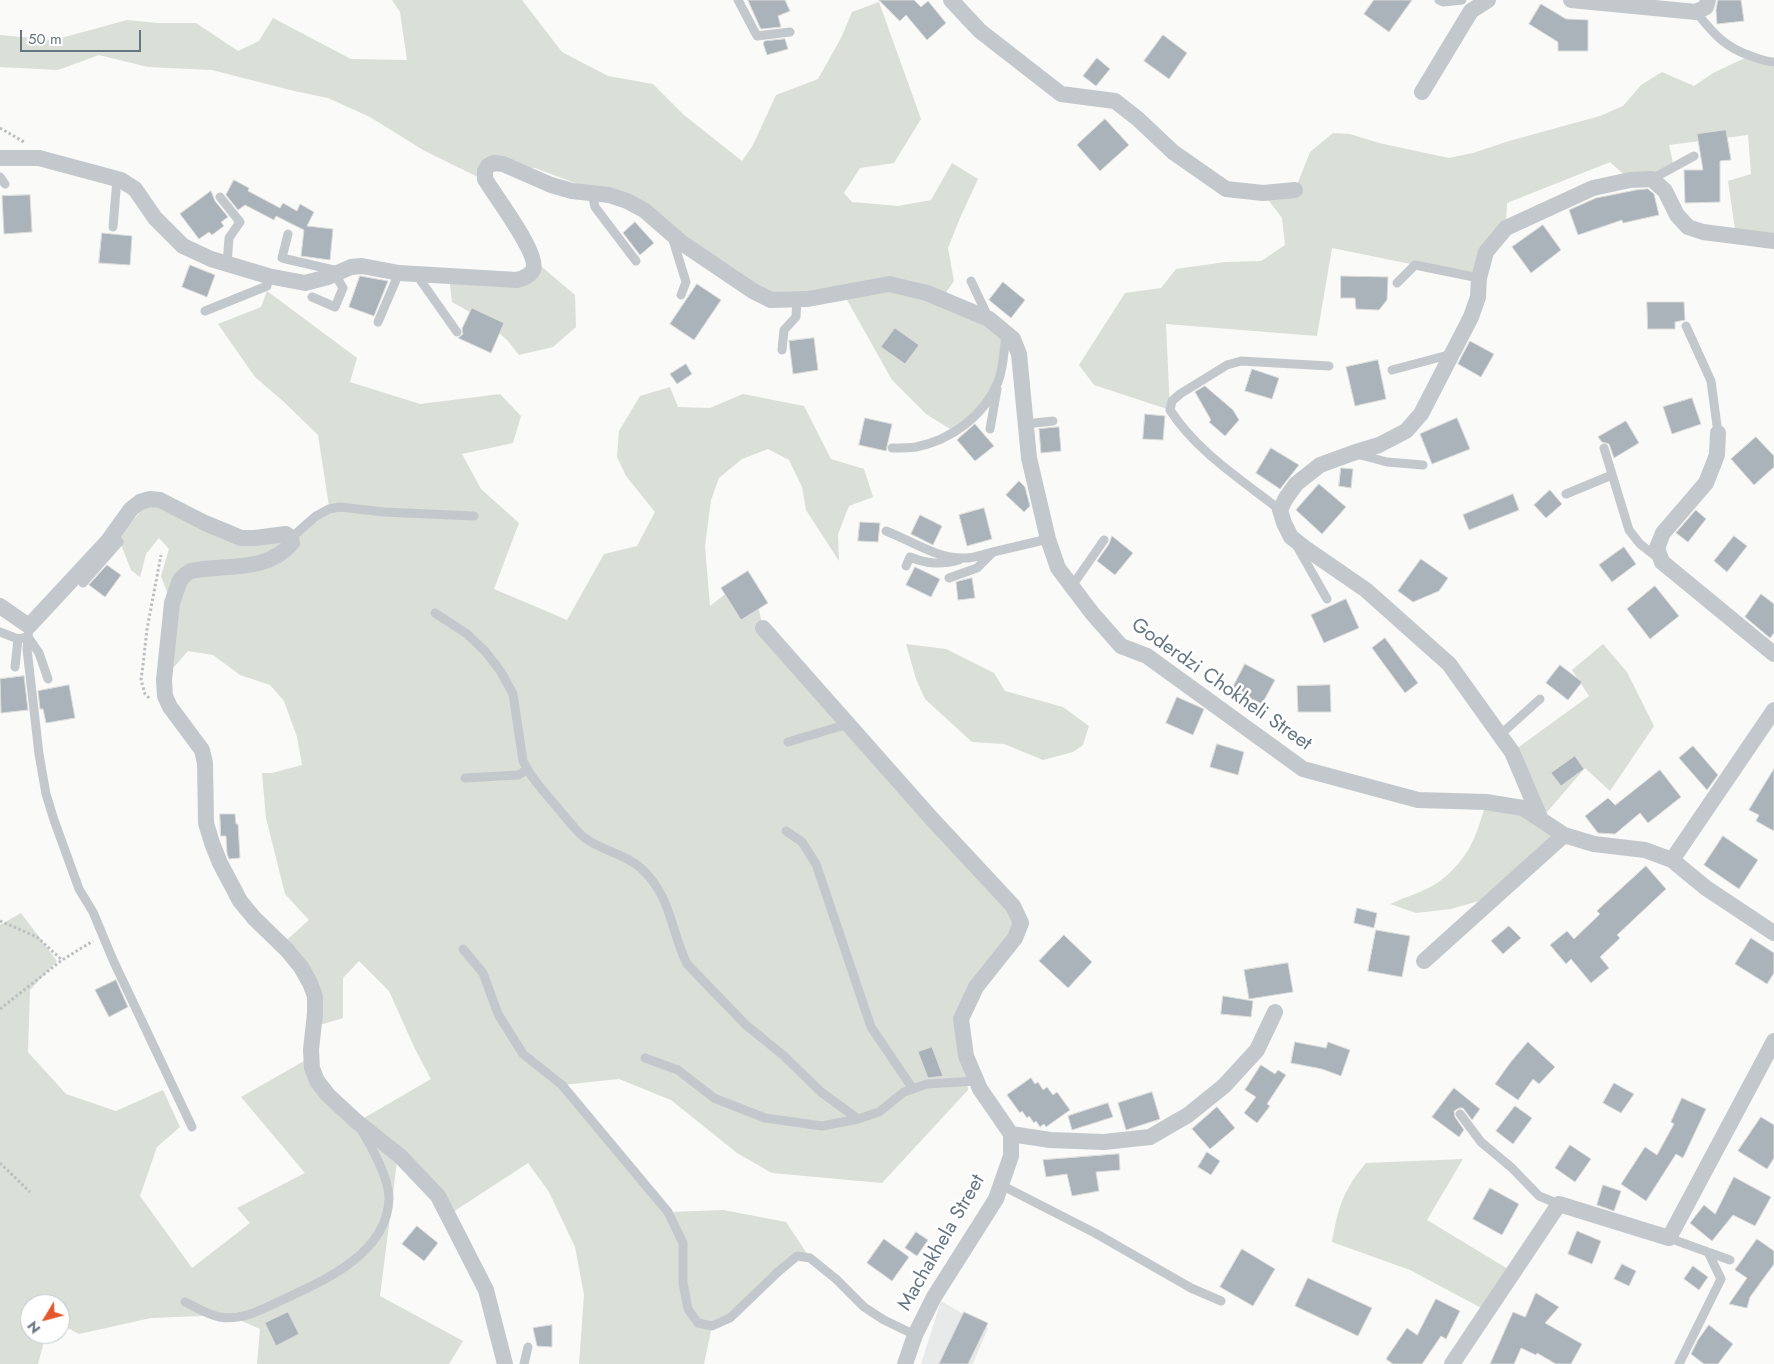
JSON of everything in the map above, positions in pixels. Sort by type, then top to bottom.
[{"type":"street","points":[[950,0],[980,32],[1061,94],[1115,101],[1138,119],[1173,152],[1226,189],[1264,193],[1295,190]]},
{"type":"street","points":[[1422,92],[1471,11],[1488,0]]},
{"type":"street","points":[[1571,0],[1696,12],[1706,6],[1708,0]]},
{"type":"street","name":"Goderdzi Chokheli Street","points":[[0,158],[39,158],[117,179],[135,189],[155,218],[183,246],[211,260],[268,276],[305,283],[328,278],[351,267],[362,266],[399,273],[517,280],[528,275],[533,270],[534,262],[530,251],[485,179],[485,171],[488,166],[494,163],[503,164],[551,185],[572,191],[609,195],[627,201],[644,210],[671,234],[753,291],[771,300],[797,300],[889,284],[927,293],[989,319],[1013,339],[1019,354],[1029,458],[1048,539],[1058,568],[1092,613],[1121,646],[1147,656],[1303,769],[1418,800],[1486,802],[1522,808],[1564,835],[1594,844],[1645,850],[1672,860],[1706,888],[1774,933]]},
{"type":"street","points":[[1541,820],[1512,752],[1449,664],[1366,590],[1291,537],[1280,510],[1296,484],[1320,466],[1352,453],[1379,445],[1406,431],[1421,414],[1470,317],[1478,297],[1486,252],[1506,228],[1593,188],[1630,180],[1652,179],[1664,191],[1677,215],[1688,227],[1704,232],[1774,241]]},
{"type":"street","points":[[1718,433],[1717,455],[1706,483],[1663,533],[1657,548],[1662,562],[1774,654]]},
{"type":"street","points":[[0,606],[18,620],[29,632],[112,535],[131,509],[140,502],[150,499],[160,500],[196,520],[241,538],[286,534],[291,538],[292,543],[287,549],[269,560],[246,565],[191,571],[180,580],[172,603],[164,680],[165,696],[170,707],[202,750],[205,763],[206,823],[212,843],[231,886],[254,918],[287,950],[301,967],[310,982],[315,996],[311,1050],[312,1068],[317,1081],[328,1095],[357,1122],[400,1156],[438,1196],[486,1290],[505,1364]]},
{"type":"street","points":[[763,628],[926,812],[1013,906],[1020,923],[1016,938],[976,987],[961,1019],[966,1056],[976,1081],[1011,1134],[1050,1140],[1104,1142],[1150,1137],[1188,1115],[1224,1086],[1256,1050],[1275,1012]]},
{"type":"street","points":[[1672,860],[1774,710]]},
{"type":"street","points":[[1424,961],[1564,835]]},
{"type":"street","points":[[1452,1364],[1559,1204],[1669,1238],[1774,1041]]},
{"type":"street","name":"Machakhela Street","points":[[905,1364],[914,1335],[934,1297],[996,1199],[1011,1156],[1011,1134]]},
{"type":"lane","points":[[738,0],[757,36],[790,32]]},
{"type":"lane","points":[[1439,0],[1443,2],[1462,0]]},
{"type":"lane","points":[[1696,12],[1718,38],[1734,51],[1768,62],[1774,62]]},
{"type":"lane","points":[[1652,179],[1694,156]]},
{"type":"lane","points":[[113,227],[117,179]]},
{"type":"lane","points":[[592,193],[595,207],[636,261]]},
{"type":"lane","points":[[220,197],[240,222],[228,238],[227,264]]},
{"type":"lane","points":[[288,234],[282,258],[338,272],[343,288],[335,307],[312,297]]},
{"type":"lane","points":[[671,234],[686,282],[681,294]]},
{"type":"lane","points":[[1397,283],[1415,265],[1480,278]]},
{"type":"lane","points":[[378,322],[399,273]]},
{"type":"lane","points":[[416,274],[457,332]]},
{"type":"lane","points":[[205,311],[267,286],[268,276]]},
{"type":"lane","points":[[971,281],[989,319]]},
{"type":"lane","points":[[782,350],[784,330],[796,317],[797,300]]},
{"type":"lane","points":[[1686,326],[1711,381],[1718,433]]},
{"type":"lane","points":[[892,448],[914,447],[936,441],[955,432],[974,417],[989,401],[998,381],[1003,364],[1006,332]]},
{"type":"lane","points":[[1392,370],[1452,354]]},
{"type":"lane","points":[[1280,510],[1196,444],[1180,426],[1170,410],[1172,401],[1226,365],[1241,360],[1329,366]]},
{"type":"lane","points":[[990,429],[998,381]]},
{"type":"lane","points":[[1025,424],[1054,421]]},
{"type":"lane","points":[[1604,448],[1629,530],[1640,544],[1662,562]]},
{"type":"lane","points":[[1352,453],[1387,462],[1423,465]]},
{"type":"lane","points":[[1566,494],[1612,475]]},
{"type":"lane","points":[[291,538],[316,516],[329,509],[340,507],[384,512],[474,516]]},
{"type":"lane","points":[[886,531],[935,553],[953,558],[968,558]]},
{"type":"lane","points":[[83,583],[119,542],[112,535]]},
{"type":"lane","points":[[1291,537],[1327,599]]},
{"type":"lane","points":[[906,566],[910,557],[921,562],[938,564],[1048,539]]},
{"type":"lane","points":[[1072,586],[1104,540]]},
{"type":"lane","points":[[950,578],[977,568],[993,552]]},
{"type":"lane","points":[[435,613],[467,634],[485,651],[501,672],[513,694],[523,761],[527,770],[585,839],[626,858],[641,868],[655,884],[666,900],[682,953],[696,974],[746,1025],[784,1056],[821,1092],[858,1119]]},
{"type":"lane","points":[[0,632],[18,639]]},
{"type":"lane","points":[[18,639],[29,632]]},
{"type":"lane","points":[[29,632],[48,679]]},
{"type":"lane","points":[[29,632],[27,649],[39,754],[46,794],[71,870],[192,1127]]},
{"type":"lane","points":[[15,667],[18,639]]},
{"type":"lane","points":[[1500,735],[1540,699]]},
{"type":"lane","points":[[788,742],[848,724]]},
{"type":"lane","points":[[465,778],[518,775],[527,770]]},
{"type":"lane","points":[[786,831],[802,842],[816,864],[871,1027],[913,1089]]},
{"type":"lane","points":[[231,886],[232,866]]},
{"type":"lane","points":[[463,948],[483,973],[498,1014],[523,1054],[562,1085],[668,1212],[683,1243],[683,1283],[688,1309],[698,1323],[712,1326],[730,1318],[779,1270],[797,1256],[810,1258],[836,1279],[864,1307],[884,1320],[914,1335]]},
{"type":"lane","points":[[645,1058],[678,1070],[714,1098],[765,1118],[822,1126],[858,1119],[879,1112],[904,1092],[927,1084],[976,1081]]},
{"type":"lane","points":[[1460,1114],[1481,1142],[1512,1168],[1539,1196],[1559,1204]]},
{"type":"lane","points":[[185,1302],[220,1317],[249,1315],[316,1285],[346,1266],[366,1249],[383,1227],[389,1197],[384,1175],[375,1152],[357,1122]]},
{"type":"lane","points":[[1001,1185],[1095,1233],[1191,1288],[1221,1301]]},
{"type":"lane","points":[[1669,1238],[1730,1260]]},
{"type":"lane","points":[[1679,1364],[1721,1279],[1708,1252]]},
{"type":"lane","points":[[524,1364],[528,1347]]},
{"type":"path","points":[[0,921],[37,937],[62,960]]},
{"type":"path","points":[[0,1009],[62,960],[102,936]]},
{"type":"path","points":[[0,1163],[30,1192]]},
{"type":"shaded area","points":[[392,0],[522,0],[562,52],[608,76],[653,84],[684,115],[742,161],[753,145],[776,95],[818,79],[841,38],[852,12],[879,2],[921,119],[894,163],[860,168],[844,193],[852,202],[898,206],[931,200],[952,163],[978,179],[948,248],[954,281],[942,298],[1006,332],[1003,364],[989,401],[955,432],[926,414],[892,380],[842,291],[770,295],[671,234],[591,189],[535,168],[510,167],[493,170],[490,183],[423,150],[370,117],[328,98],[212,70],[148,67],[99,55],[58,70],[0,67],[0,35],[54,40],[127,20],[157,23],[196,23],[238,51],[259,41],[273,18],[351,59],[407,60],[400,12]]},
{"type":"shaded area","points":[[1749,56],[1774,62],[1774,241],[1736,236],[1728,181],[1751,174],[1748,135],[1669,145],[1673,163],[1652,179],[1630,180],[1610,162],[1507,203],[1506,228],[1479,278],[1332,248],[1317,336],[1166,324],[1170,410],[1094,385],[1079,365],[1125,293],[1161,288],[1176,269],[1225,262],[1261,261],[1285,245],[1282,218],[1263,193],[1295,190],[1310,152],[1333,133],[1350,134],[1379,143],[1449,158],[1473,153],[1600,116],[1623,106],[1641,85],[1662,72],[1694,86],[1713,73]]},
{"type":"shaded area","points":[[542,267],[575,295],[576,327],[553,347],[519,355],[507,340],[484,320],[452,302],[449,276],[530,278]]},
{"type":"shaded area","points":[[267,291],[357,358],[350,382],[420,404],[500,394],[521,416],[513,443],[462,454],[481,489],[519,523],[494,589],[567,620],[604,554],[637,546],[655,512],[626,476],[617,457],[619,431],[640,396],[670,387],[678,407],[710,408],[743,394],[804,406],[831,459],[864,469],[873,497],[849,506],[838,534],[839,561],[806,510],[802,487],[789,460],[768,449],[742,459],[719,478],[711,500],[705,546],[710,606],[751,574],[763,628],[1021,923],[961,1019],[968,1090],[882,1183],[772,1173],[737,1153],[671,1100],[619,1079],[562,1085],[668,1212],[723,1210],[786,1222],[810,1258],[797,1256],[752,1297],[712,1326],[704,1364],[579,1364],[584,1295],[575,1247],[549,1192],[528,1163],[447,1216],[399,1146],[380,1296],[463,1341],[449,1364],[257,1364],[260,1329],[228,1315],[151,1318],[79,1334],[70,1329],[70,1294],[20,1294],[20,1344],[43,1344],[38,1364],[0,1364],[0,925],[21,913],[57,961],[30,990],[28,1052],[66,1094],[116,1111],[163,1090],[180,1127],[157,1147],[140,1196],[192,1268],[250,1223],[237,1208],[305,1173],[241,1097],[311,1057],[331,1094],[357,1122],[431,1079],[415,1049],[389,991],[359,961],[343,978],[343,1018],[310,1028],[310,1001],[295,961],[281,945],[309,920],[285,894],[266,818],[262,773],[272,773],[302,765],[297,737],[284,701],[270,685],[240,675],[213,655],[188,651],[166,676],[170,600],[161,576],[169,549],[159,538],[146,554],[140,577],[131,570],[118,537],[149,502],[199,528],[291,538],[329,506],[318,435],[255,377],[218,324],[261,307]]},
{"type":"shaded area","points":[[906,644],[946,649],[994,673],[1005,691],[1063,707],[1089,726],[1083,745],[1073,752],[1043,760],[1004,744],[972,742],[925,699],[916,679]]},
{"type":"shaded area","points":[[1603,644],[1627,672],[1654,726],[1610,791],[1585,768],[1541,819],[1564,835],[1496,896],[1451,909],[1416,913],[1390,904],[1435,885],[1450,873],[1470,846],[1486,802],[1540,819],[1512,752],[1589,696],[1572,670]]},
{"type":"shaded area","points":[[1463,1159],[1427,1220],[1513,1272],[1487,1311],[1410,1270],[1332,1242],[1343,1200],[1352,1182],[1366,1163]]},
{"type":"shaded area","points":[[941,1301],[988,1328],[973,1364],[921,1364]]},
{"type":"building","points":[[748,0],[785,0],[790,11],[778,16],[781,27],[761,29]]},
{"type":"building","points":[[879,0],[914,0],[921,7],[928,1],[946,23],[927,40],[906,15],[900,21]]},
{"type":"building","points":[[1374,0],[1412,0],[1389,32],[1364,14]]},
{"type":"building","points":[[1718,0],[1741,0],[1744,21],[1717,24],[1716,10]]},
{"type":"building","points":[[1541,4],[1566,19],[1588,20],[1588,51],[1558,51],[1558,42],[1529,24]]},
{"type":"building","points":[[1163,35],[1187,53],[1169,79],[1144,61]]},
{"type":"building","points":[[785,39],[788,49],[767,55],[763,43],[765,41]]},
{"type":"building","points":[[1097,58],[1110,69],[1096,86],[1083,76]]},
{"type":"building","points":[[1105,119],[1129,145],[1100,171],[1077,145]]},
{"type":"building","points":[[1726,130],[1731,160],[1720,161],[1720,202],[1685,203],[1684,170],[1703,170],[1697,134]]},
{"type":"building","points":[[234,180],[249,188],[248,191],[280,208],[283,203],[297,211],[300,204],[314,212],[307,226],[333,229],[330,260],[301,256],[304,230],[276,216],[274,220],[245,205],[238,210],[226,195]]},
{"type":"building","points":[[1648,189],[1654,194],[1659,215],[1623,223],[1622,220],[1578,235],[1569,210],[1596,198]]},
{"type":"building","points":[[211,191],[215,201],[228,217],[221,222],[224,226],[212,235],[209,232],[199,239],[180,214]]},
{"type":"building","points":[[30,195],[32,232],[4,234],[2,196]]},
{"type":"building","points":[[635,222],[654,243],[640,255],[623,233]]},
{"type":"building","points":[[1543,225],[1561,250],[1531,273],[1512,247]]},
{"type":"building","points":[[102,233],[132,236],[130,265],[99,263]]},
{"type":"building","points":[[190,265],[215,275],[207,297],[182,287]]},
{"type":"building","points":[[360,276],[388,281],[374,316],[349,307]]},
{"type":"building","points":[[1341,276],[1388,277],[1387,300],[1379,310],[1356,309],[1355,298],[1341,298]]},
{"type":"building","points":[[1003,282],[1025,300],[1011,318],[989,300]]},
{"type":"building","points":[[697,284],[721,300],[694,340],[670,324]]},
{"type":"building","points":[[1647,302],[1684,302],[1685,320],[1675,322],[1675,329],[1648,329]]},
{"type":"building","points":[[472,308],[504,323],[491,353],[458,338],[463,334],[462,329]]},
{"type":"building","points":[[895,328],[919,345],[905,364],[881,347]]},
{"type":"building","points":[[814,338],[818,370],[793,374],[789,341]]},
{"type":"building","points":[[1470,341],[1494,354],[1481,377],[1458,364]]},
{"type":"building","points":[[1378,360],[1386,399],[1355,406],[1346,367]]},
{"type":"building","points":[[686,364],[692,374],[677,384],[670,374]]},
{"type":"building","points":[[1252,369],[1279,378],[1272,399],[1245,391]]},
{"type":"building","points":[[1205,386],[1233,410],[1239,420],[1225,436],[1209,422],[1211,420],[1195,392]]},
{"type":"building","points":[[1692,398],[1701,424],[1672,434],[1663,407]]},
{"type":"building","points":[[1145,414],[1165,416],[1163,440],[1143,439]]},
{"type":"building","points":[[865,418],[892,424],[886,451],[859,445]]},
{"type":"building","points":[[1457,418],[1470,449],[1432,464],[1420,434]]},
{"type":"building","points":[[1626,421],[1639,443],[1614,458],[1609,444],[1602,442],[1598,437]]},
{"type":"building","points":[[975,424],[994,446],[975,461],[957,440]]},
{"type":"building","points":[[1059,427],[1061,451],[1041,453],[1039,429]]},
{"type":"building","points":[[1756,437],[1774,456],[1774,467],[1754,485],[1731,459]]},
{"type":"building","points":[[1271,448],[1299,465],[1280,489],[1256,473]]},
{"type":"building","points":[[1341,468],[1353,469],[1351,488],[1339,486]]},
{"type":"building","points":[[1019,481],[1025,487],[1030,506],[1024,512],[1006,495]]},
{"type":"building","points":[[1319,484],[1346,507],[1322,534],[1296,510]]},
{"type":"building","points":[[1550,490],[1562,504],[1546,518],[1534,505]]},
{"type":"building","points":[[1513,494],[1519,510],[1469,530],[1463,515]]},
{"type":"building","points":[[984,508],[992,539],[967,546],[959,515]]},
{"type":"building","points":[[1696,510],[1706,519],[1688,542],[1676,533]]},
{"type":"building","points":[[920,515],[942,526],[933,545],[911,534]]},
{"type":"building","points":[[860,522],[880,523],[878,542],[858,541]]},
{"type":"building","points":[[1112,536],[1133,553],[1115,575],[1097,561],[1109,544]]},
{"type":"building","points":[[1734,536],[1747,546],[1727,572],[1714,561]]},
{"type":"building","points":[[1624,547],[1636,564],[1612,582],[1599,565]]},
{"type":"building","points":[[1421,559],[1448,578],[1439,591],[1413,602],[1398,591]]},
{"type":"building","points":[[107,565],[121,575],[105,597],[89,585]]},
{"type":"building","points":[[915,567],[940,579],[931,597],[906,585]]},
{"type":"building","points":[[748,571],[768,603],[741,620],[721,588]]},
{"type":"building","points":[[972,578],[975,598],[958,600],[956,582]]},
{"type":"building","points":[[1655,586],[1679,616],[1650,639],[1627,609]]},
{"type":"building","points":[[1761,594],[1774,604],[1774,633],[1770,638],[1745,617]]},
{"type":"building","points":[[1346,599],[1359,628],[1324,643],[1311,615]]},
{"type":"building","points":[[1385,638],[1418,683],[1405,693],[1372,648]]},
{"type":"building","points":[[1245,664],[1275,680],[1262,704],[1232,689]]},
{"type":"building","points":[[1560,665],[1582,682],[1568,700],[1546,683]]},
{"type":"building","points":[[24,676],[28,710],[1,713],[0,679]]},
{"type":"building","points":[[69,685],[75,718],[46,723],[43,709],[40,709],[38,691]]},
{"type":"building","points":[[1330,685],[1331,712],[1298,712],[1297,686]]},
{"type":"building","points":[[1177,697],[1204,709],[1193,735],[1166,723]]},
{"type":"building","points":[[1217,744],[1244,752],[1238,775],[1210,767]]},
{"type":"building","points":[[1693,746],[1718,775],[1707,790],[1679,758]]},
{"type":"building","points":[[1575,756],[1584,769],[1561,786],[1551,773]]},
{"type":"building","points":[[1774,769],[1774,831],[1756,821],[1759,815],[1749,810]]},
{"type":"building","points":[[1660,770],[1681,797],[1648,823],[1640,813],[1615,834],[1598,833],[1585,816],[1608,798],[1615,805]]},
{"type":"building","points":[[220,814],[235,814],[236,824],[238,824],[240,858],[229,859],[226,836],[221,836]]},
{"type":"building","points":[[1723,836],[1758,860],[1739,889],[1704,865]]},
{"type":"building","points":[[1646,866],[1666,889],[1617,935],[1620,938],[1600,957],[1609,968],[1591,983],[1571,959],[1566,964],[1550,945],[1567,931],[1574,939],[1600,914],[1597,911]]},
{"type":"building","points":[[1357,908],[1377,913],[1374,928],[1354,923]]},
{"type":"building","points":[[1509,926],[1521,938],[1503,954],[1491,941]]},
{"type":"building","points":[[1376,930],[1410,936],[1402,977],[1368,971]]},
{"type":"building","points":[[1064,935],[1092,962],[1068,988],[1039,961]]},
{"type":"building","points":[[1751,938],[1774,953],[1774,973],[1767,984],[1735,964]]},
{"type":"building","points":[[1288,963],[1293,992],[1249,999],[1244,970]]},
{"type":"building","points":[[116,980],[128,1007],[109,1017],[95,990]]},
{"type":"building","points":[[1223,996],[1253,1001],[1251,1017],[1221,1014]]},
{"type":"building","points":[[1295,1042],[1326,1048],[1328,1042],[1350,1050],[1341,1076],[1322,1069],[1291,1063]]},
{"type":"building","points":[[1528,1042],[1555,1067],[1539,1084],[1533,1079],[1518,1100],[1495,1084]]},
{"type":"building","points":[[932,1047],[943,1076],[928,1078],[918,1052]]},
{"type":"building","points":[[1261,1065],[1275,1074],[1278,1070],[1286,1075],[1267,1104],[1270,1106],[1257,1123],[1244,1113],[1256,1097],[1245,1090]]},
{"type":"building","points":[[1031,1078],[1035,1084],[1038,1082],[1043,1090],[1047,1087],[1053,1095],[1057,1092],[1070,1110],[1046,1127],[1044,1124],[1040,1127],[1029,1116],[1027,1118],[1022,1111],[1020,1113],[1007,1095]]},
{"type":"building","points":[[1614,1083],[1634,1094],[1621,1113],[1603,1103]]},
{"type":"building","points":[[1454,1088],[1480,1109],[1472,1120],[1463,1108],[1454,1111],[1455,1117],[1464,1130],[1459,1137],[1432,1117]]},
{"type":"building","points":[[1152,1092],[1160,1119],[1126,1130],[1118,1103]]},
{"type":"building","points":[[1682,1098],[1706,1109],[1683,1158],[1676,1154],[1646,1201],[1621,1184],[1645,1147],[1657,1155],[1674,1124],[1671,1122]]},
{"type":"building","points":[[1108,1103],[1113,1117],[1072,1130],[1068,1116]]},
{"type":"building","points":[[1515,1106],[1532,1118],[1513,1144],[1496,1131]]},
{"type":"building","points":[[1217,1107],[1235,1128],[1210,1149],[1192,1129]]},
{"type":"building","points":[[1761,1117],[1774,1125],[1774,1158],[1767,1169],[1738,1151]]},
{"type":"building","points":[[1570,1145],[1591,1159],[1575,1182],[1555,1168]]},
{"type":"building","points":[[1207,1152],[1220,1161],[1211,1175],[1198,1167]]},
{"type":"building","points":[[1119,1154],[1120,1170],[1096,1172],[1099,1191],[1072,1196],[1067,1174],[1046,1177],[1043,1160]]},
{"type":"building","points":[[1734,1177],[1771,1197],[1755,1226],[1733,1215],[1712,1241],[1690,1223],[1704,1205],[1715,1214]]},
{"type":"building","points":[[1603,1185],[1621,1191],[1614,1211],[1597,1205]]},
{"type":"building","points":[[1490,1188],[1519,1204],[1502,1235],[1473,1219]]},
{"type":"building","points":[[417,1226],[438,1243],[424,1261],[402,1244]]},
{"type":"building","points":[[1577,1231],[1601,1241],[1592,1264],[1568,1254]]},
{"type":"building","points":[[916,1232],[928,1240],[917,1256],[905,1248]]},
{"type":"building","points":[[884,1239],[909,1257],[892,1281],[867,1263]]},
{"type":"building","points":[[1757,1239],[1774,1251],[1774,1264],[1750,1297],[1747,1308],[1729,1304],[1747,1278],[1735,1270]]},
{"type":"building","points":[[1242,1249],[1275,1269],[1253,1306],[1220,1287]]},
{"type":"building","points":[[1622,1264],[1636,1271],[1629,1286],[1614,1279]]},
{"type":"building","points":[[1693,1266],[1708,1277],[1699,1290],[1684,1279]]},
{"type":"building","points":[[1308,1278],[1372,1308],[1358,1336],[1295,1306]]},
{"type":"building","points":[[1536,1293],[1559,1307],[1545,1323],[1582,1344],[1571,1364],[1556,1364],[1537,1353],[1536,1355],[1521,1348],[1514,1364],[1490,1364],[1513,1312],[1525,1317]]},
{"type":"building","points":[[1436,1299],[1460,1311],[1446,1339],[1441,1336],[1422,1364],[1393,1364],[1386,1359],[1407,1328],[1417,1335]]},
{"type":"building","points":[[288,1312],[299,1334],[276,1346],[265,1323]]},
{"type":"building","points":[[964,1312],[988,1323],[968,1364],[939,1364]]},
{"type":"building","points":[[552,1325],[552,1347],[537,1346],[533,1328]]},
{"type":"building","points":[[1709,1325],[1733,1344],[1718,1364],[1704,1364],[1691,1354]]}]
